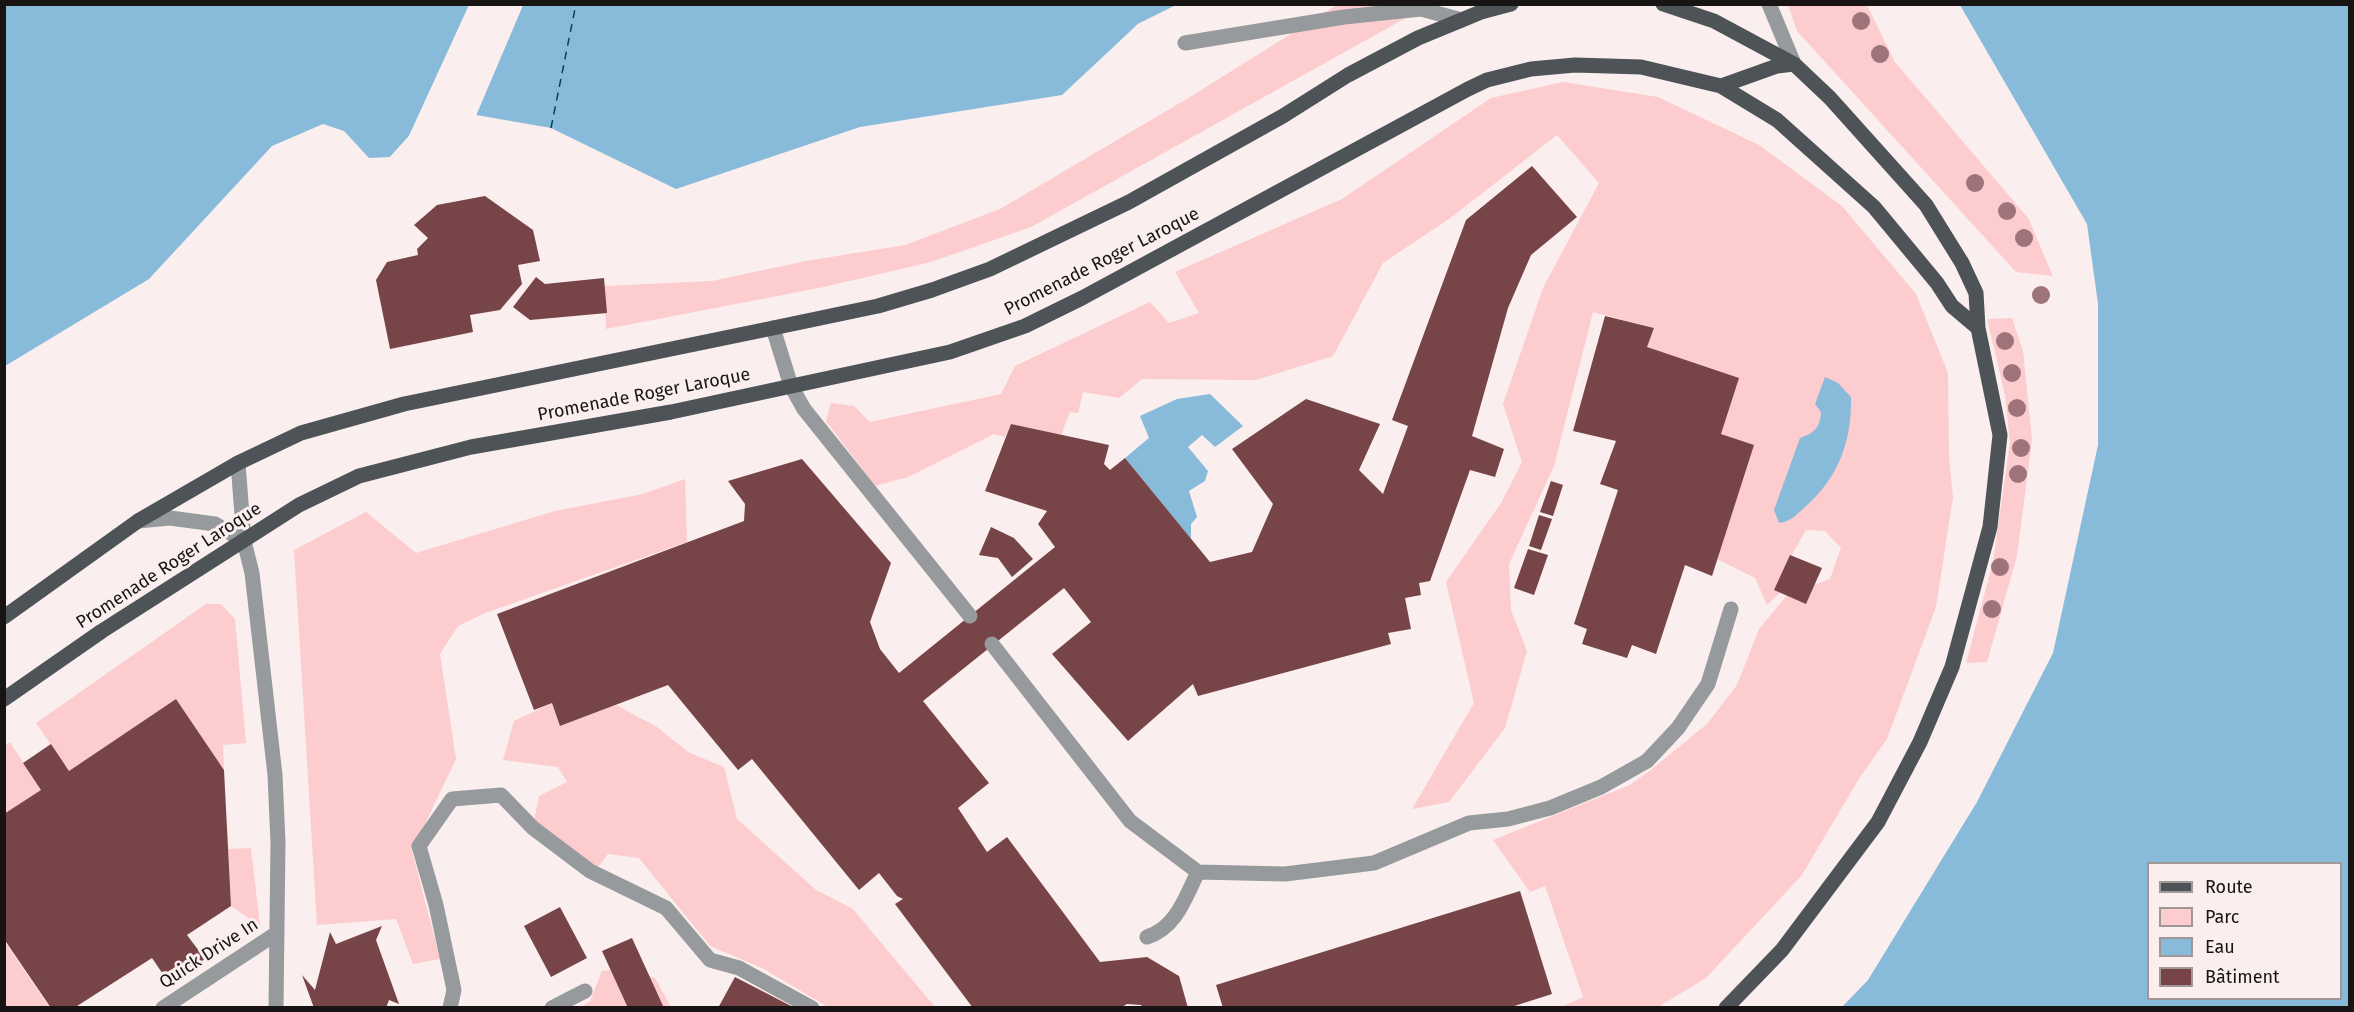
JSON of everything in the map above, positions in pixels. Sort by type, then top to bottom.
[{"type":"main road","points":[[4,616],[138,521],[238,463],[301,433],[404,404],[878,306],[932,290],[990,269],[1129,202],[1283,116],[1347,75],[1418,38],[1462,20],[1484,8],[1511,4]]},
{"type":"main road","points":[[1663,4],[1714,21],[1794,64],[1830,98],[1926,205],[1962,263],[1976,292],[1978,328],[2000,435],[1990,526],[1952,667],[1920,742],[1878,822],[1782,950],[1726,1008]]},
{"type":"main road","points":[[1721,86],[1776,66],[1794,64]]},
{"type":"main road","name":"Promenade Roger Laroque","points":[[4,699],[102,631],[299,505],[359,476],[471,447],[671,412],[950,352],[1025,326],[1152,261],[1346,153],[1487,80],[1531,69],[1575,65],[1641,67],[1721,86],[1777,120],[1874,207],[1937,283],[1952,306],[1978,328]]},
{"type":"lane","points":[[1769,4],[1794,64]]},
{"type":"lane","points":[[1185,43],[1344,17],[1420,9],[1462,20]]},
{"type":"lane","points":[[772,328],[791,386],[804,409],[970,616]]},
{"type":"lane","points":[[238,463],[244,541],[252,573],[275,774],[278,842],[276,1008]]},
{"type":"lane","points":[[138,521],[170,518],[215,524],[244,541]]},
{"type":"lane","points":[[992,644],[1130,821],[1198,872],[1285,874],[1374,863],[1469,823],[1508,819],[1550,808],[1601,787],[1647,761],[1678,728],[1708,684],[1731,609]]},
{"type":"lane","points":[[465,1008],[454,990],[436,905],[419,846],[452,799],[501,795],[533,828],[590,871],[666,908],[710,960],[739,968],[812,1008]]},
{"type":"lane","points":[[1147,936],[1162,932],[1176,915],[1198,872]]},
{"type":"lane","name":"Quick Drive In","points":[[163,1008],[277,933]]},
{"type":"lane","points":[[450,1008],[454,990]]},
{"type":"lane","points":[[552,1008],[585,991]]},
{"type":"green space","points":[[1337,5],[1429,5],[1031,227],[931,262],[824,287],[606,329],[604,286],[712,281],[806,261],[905,245],[1000,209],[1190,97]]},
{"type":"green space","points":[[1788,5],[1867,5],[1895,62],[2028,218],[2053,276],[2016,272],[1797,31]]},
{"type":"green space","points":[[1563,82],[1658,97],[1759,145],[1842,206],[1916,294],[1948,373],[1949,457],[1953,497],[1936,607],[1887,739],[1860,777],[1802,875],[1706,978],[1658,1007],[1561,1007],[1583,997],[1545,886],[1530,892],[1493,840],[1630,785],[1707,724],[1737,685],[1759,629],[1787,595],[1830,579],[1841,548],[1825,531],[1806,530],[1791,556],[1789,584],[1767,605],[1755,578],[1717,559],[1753,445],[1721,434],[1647,347],[1654,328],[1593,312],[1554,466],[1509,564],[1511,610],[1527,651],[1505,728],[1449,802],[1412,809],[1474,703],[1446,582],[1501,503],[1522,462],[1503,404],[1543,288],[1599,183],[1557,135],[1449,219],[1383,263],[1333,356],[1256,380],[1142,379],[1119,398],[1083,392],[1078,413],[1070,412],[1061,435],[1011,424],[1005,437],[994,434],[908,477],[875,486],[826,421],[831,403],[854,406],[870,422],[1001,394],[1015,366],[1150,302],[1169,323],[1199,313],[1175,272],[1342,199],[1491,98]]},
{"type":"green space","points":[[2012,318],[2023,351],[2032,440],[2017,556],[1987,662],[1966,663],[1993,562],[2010,442],[2005,395],[1987,319]]},
{"type":"green space","points":[[685,479],[687,542],[485,613],[458,626],[440,654],[456,759],[412,851],[440,959],[413,964],[396,919],[317,925],[294,550],[366,512],[416,553],[555,511],[643,494]]},
{"type":"green space","points":[[206,604],[221,604],[235,619],[246,743],[223,745],[224,770],[176,699],[69,771],[36,723]]},
{"type":"green space","points":[[552,703],[561,726],[616,705],[657,727],[688,752],[724,767],[737,819],[816,890],[853,909],[935,1007],[828,1007],[762,968],[710,946],[639,858],[608,854],[597,868],[534,822],[539,796],[567,782],[558,767],[503,760],[514,721]]},
{"type":"green space","points":[[10,742],[41,790],[5,814],[5,746]]},
{"type":"green space","points":[[251,848],[260,926],[231,906],[228,849]]},
{"type":"green space","points":[[5,942],[49,1007],[5,1007]]},
{"type":"green space","points":[[627,968],[655,978],[671,1007],[580,1008],[590,1001],[602,971]]},
{"type":"water","points":[[5,5],[469,5],[409,136],[390,157],[369,158],[344,131],[323,124],[272,146],[149,279],[5,366]]},
{"type":"water","points":[[523,5],[1176,5],[1138,24],[1062,95],[860,127],[676,189],[551,128],[476,115]]},
{"type":"water","points":[[1960,5],[2349,5],[2349,1007],[1842,1007],[1868,980],[1977,802],[2053,653],[2098,445],[2098,304],[2087,224]]},
{"type":"water","points":[[1825,377],[1838,383],[1851,397],[1846,443],[1835,470],[1817,495],[1794,517],[1779,523],[1774,510],[1800,438],[1813,432],[1819,422],[1821,412],[1815,404]]},
{"type":"water","points":[[1210,394],[1243,426],[1215,447],[1202,435],[1188,447],[1208,471],[1205,481],[1189,491],[1197,517],[1191,524],[1191,539],[1125,458],[1149,438],[1140,416],[1177,399]]},
{"type":"pier","points":[[472,4],[412,138],[391,159],[390,157],[409,136],[467,10]]},
{"type":"pier","points":[[520,4],[523,5],[475,118],[473,114]]},
{"type":"pier","points":[[1179,4],[1140,26],[1119,46],[1113,48],[1138,24]]},
{"type":"building","points":[[1532,166],[1577,217],[1531,255],[1508,308],[1472,436],[1504,449],[1495,477],[1470,470],[1430,581],[1419,583],[1421,595],[1405,598],[1411,629],[1388,633],[1391,644],[1198,696],[1193,684],[1128,741],[1052,654],[1091,622],[1064,588],[923,701],[989,783],[958,808],[987,852],[1007,837],[1100,962],[1147,957],[1179,976],[1188,1008],[1143,1008],[1141,1005],[1127,1004],[1120,1008],[973,1008],[895,904],[903,899],[897,896],[879,873],[859,890],[752,759],[738,770],[668,685],[560,726],[552,703],[534,710],[497,614],[744,521],[745,504],[728,481],[802,459],[891,563],[870,622],[880,649],[899,673],[1055,547],[1038,524],[1047,511],[985,491],[1011,424],[1109,445],[1104,464],[1110,470],[1125,458],[1210,562],[1252,552],[1273,504],[1232,449],[1306,399],[1380,424],[1359,470],[1383,494],[1408,426],[1392,420],[1466,220]]},
{"type":"building","points":[[485,196],[533,230],[540,261],[518,265],[522,284],[500,310],[470,315],[473,332],[390,349],[376,280],[387,262],[418,255],[417,249],[428,238],[414,225],[437,205]]},
{"type":"building","points":[[536,277],[545,284],[604,278],[607,313],[530,320],[513,307]]},
{"type":"building","points":[[1605,316],[1654,328],[1647,347],[1739,378],[1721,434],[1754,445],[1712,576],[1685,565],[1656,654],[1632,645],[1627,658],[1582,644],[1587,629],[1574,624],[1618,490],[1600,484],[1616,441],[1573,431]]},
{"type":"building","points":[[1551,481],[1563,485],[1553,516],[1540,512]]},
{"type":"building","points":[[1539,515],[1552,519],[1541,550],[1529,546]]},
{"type":"building","points":[[991,527],[1014,538],[1033,559],[1012,577],[998,558],[979,555]]},
{"type":"building","points":[[1528,549],[1548,555],[1534,595],[1514,588]]},
{"type":"building","points":[[1790,555],[1822,568],[1806,604],[1774,590]]},
{"type":"building","points":[[176,699],[224,770],[231,906],[187,935],[205,959],[169,983],[152,958],[74,1008],[51,1008],[4,939],[4,814],[41,790],[23,763],[51,744],[69,771]]},
{"type":"building","points":[[1520,891],[1552,994],[1508,1008],[1223,1008],[1216,985]]},
{"type":"building","points":[[560,907],[587,958],[551,977],[524,926]]},
{"type":"building","points":[[382,926],[376,940],[399,1004],[389,1000],[386,1008],[314,1008],[302,975],[315,990],[330,932],[336,944]]},
{"type":"building","points":[[632,938],[664,1008],[628,1008],[602,951]]},
{"type":"building","points":[[735,977],[795,1008],[718,1008]]},
{"type":"ferry route","points":[[551,128],[576,4]]}]
